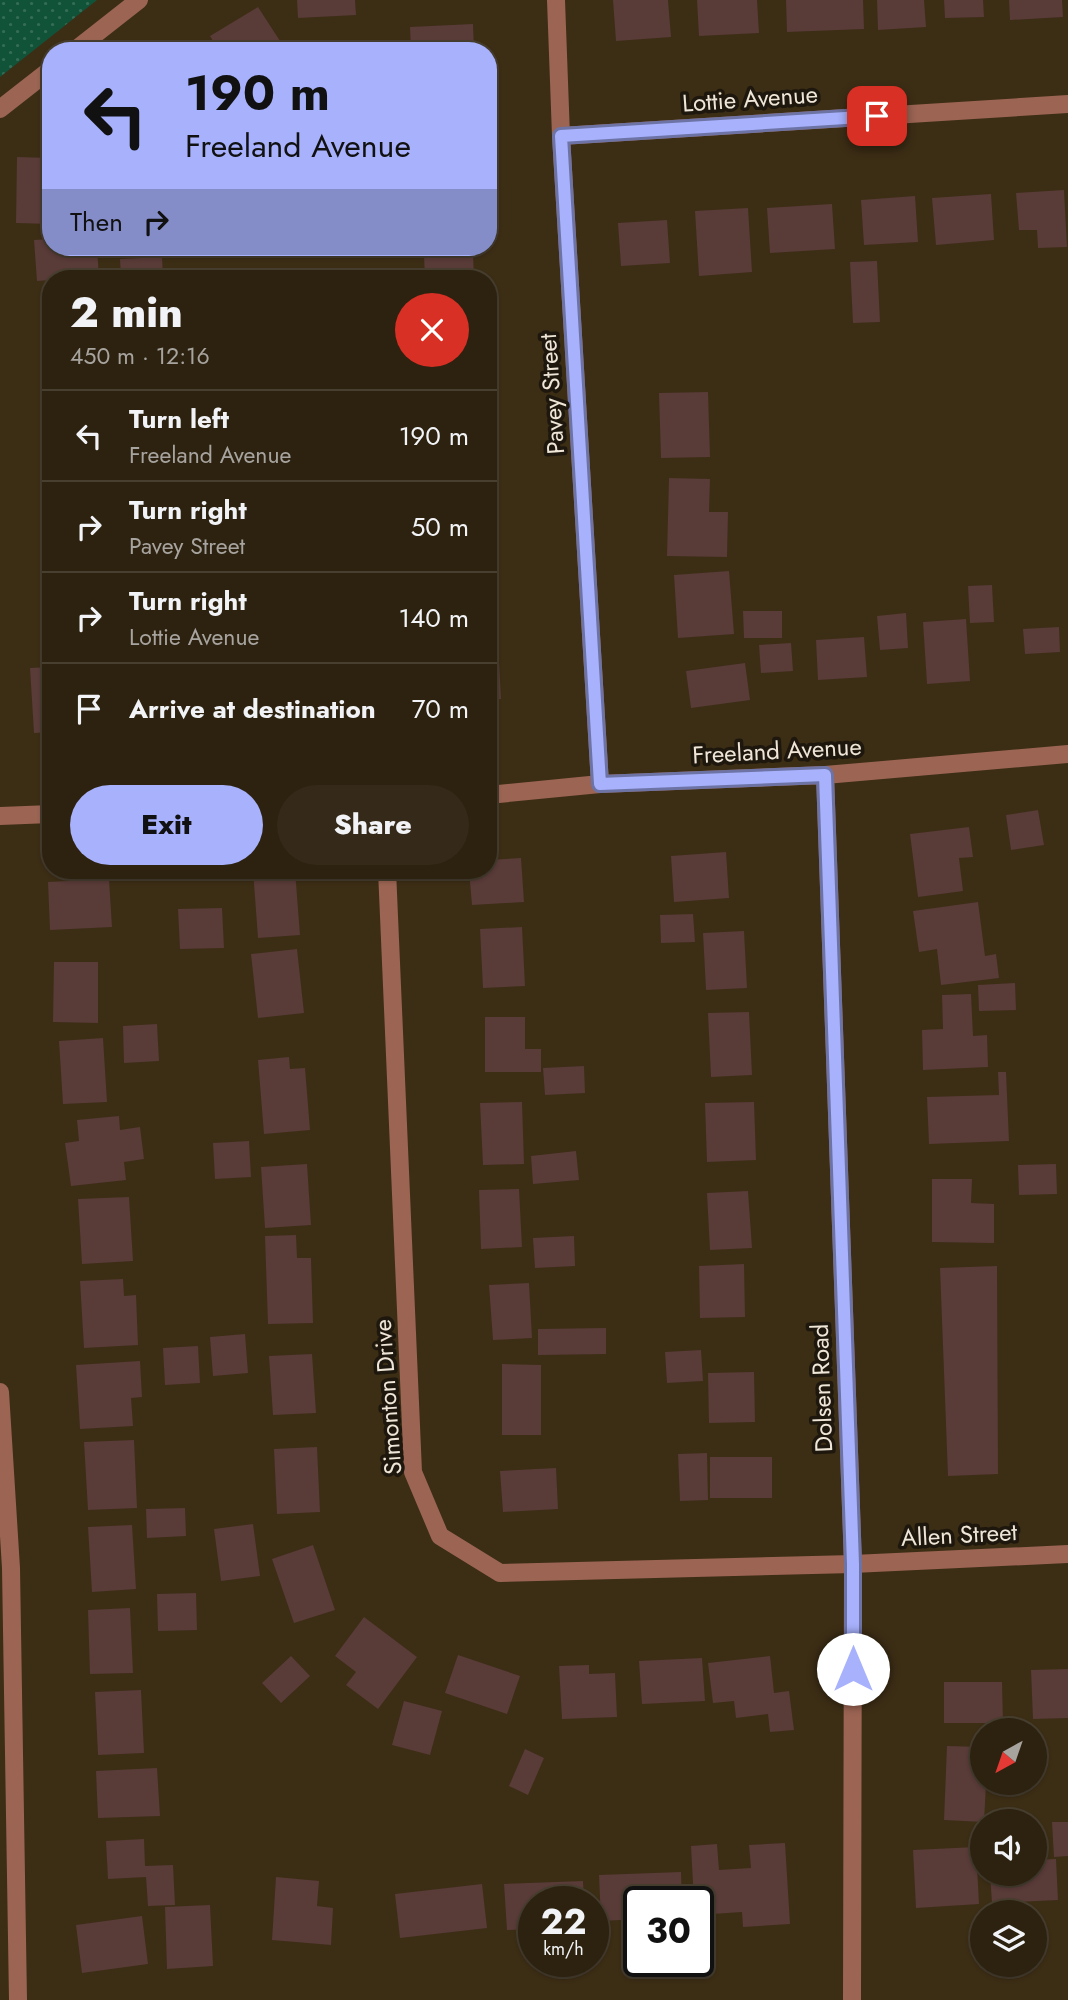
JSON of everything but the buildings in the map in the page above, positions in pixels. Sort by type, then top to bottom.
[{"type":"street","points":[[85,42],[139,0]]},
{"type":"street","name":"Pavey Street","points":[[556,0],[561,136],[600,784]]},
{"type":"street","points":[[0,109],[42,76]]},
{"type":"street","name":"Lottie Avenue","points":[[561,136],[1068,104]]},
{"type":"street","name":"Freeland Avenue","points":[[497,794],[600,784],[825,775],[1068,754]]},
{"type":"street","name":"Dolsen Road","points":[[825,775],[853,1564],[852,2000]]},
{"type":"street","points":[[0,816],[42,814]]},
{"type":"street","name":"Simonton Drive","points":[[387,879],[413,1472],[440,1536],[500,1573],[853,1564]]},
{"type":"street","points":[[0,1392],[18,2000]]},
{"type":"street","name":"Allen Street","points":[[853,1564],[1068,1554]]},
{"type":"green space","points":[[0,0],[97,0],[42,42],[0,77]]},
{"type":"route","points":[[853,1669],[853,1564],[825,775],[600,784],[561,136],[877,116]]}]
